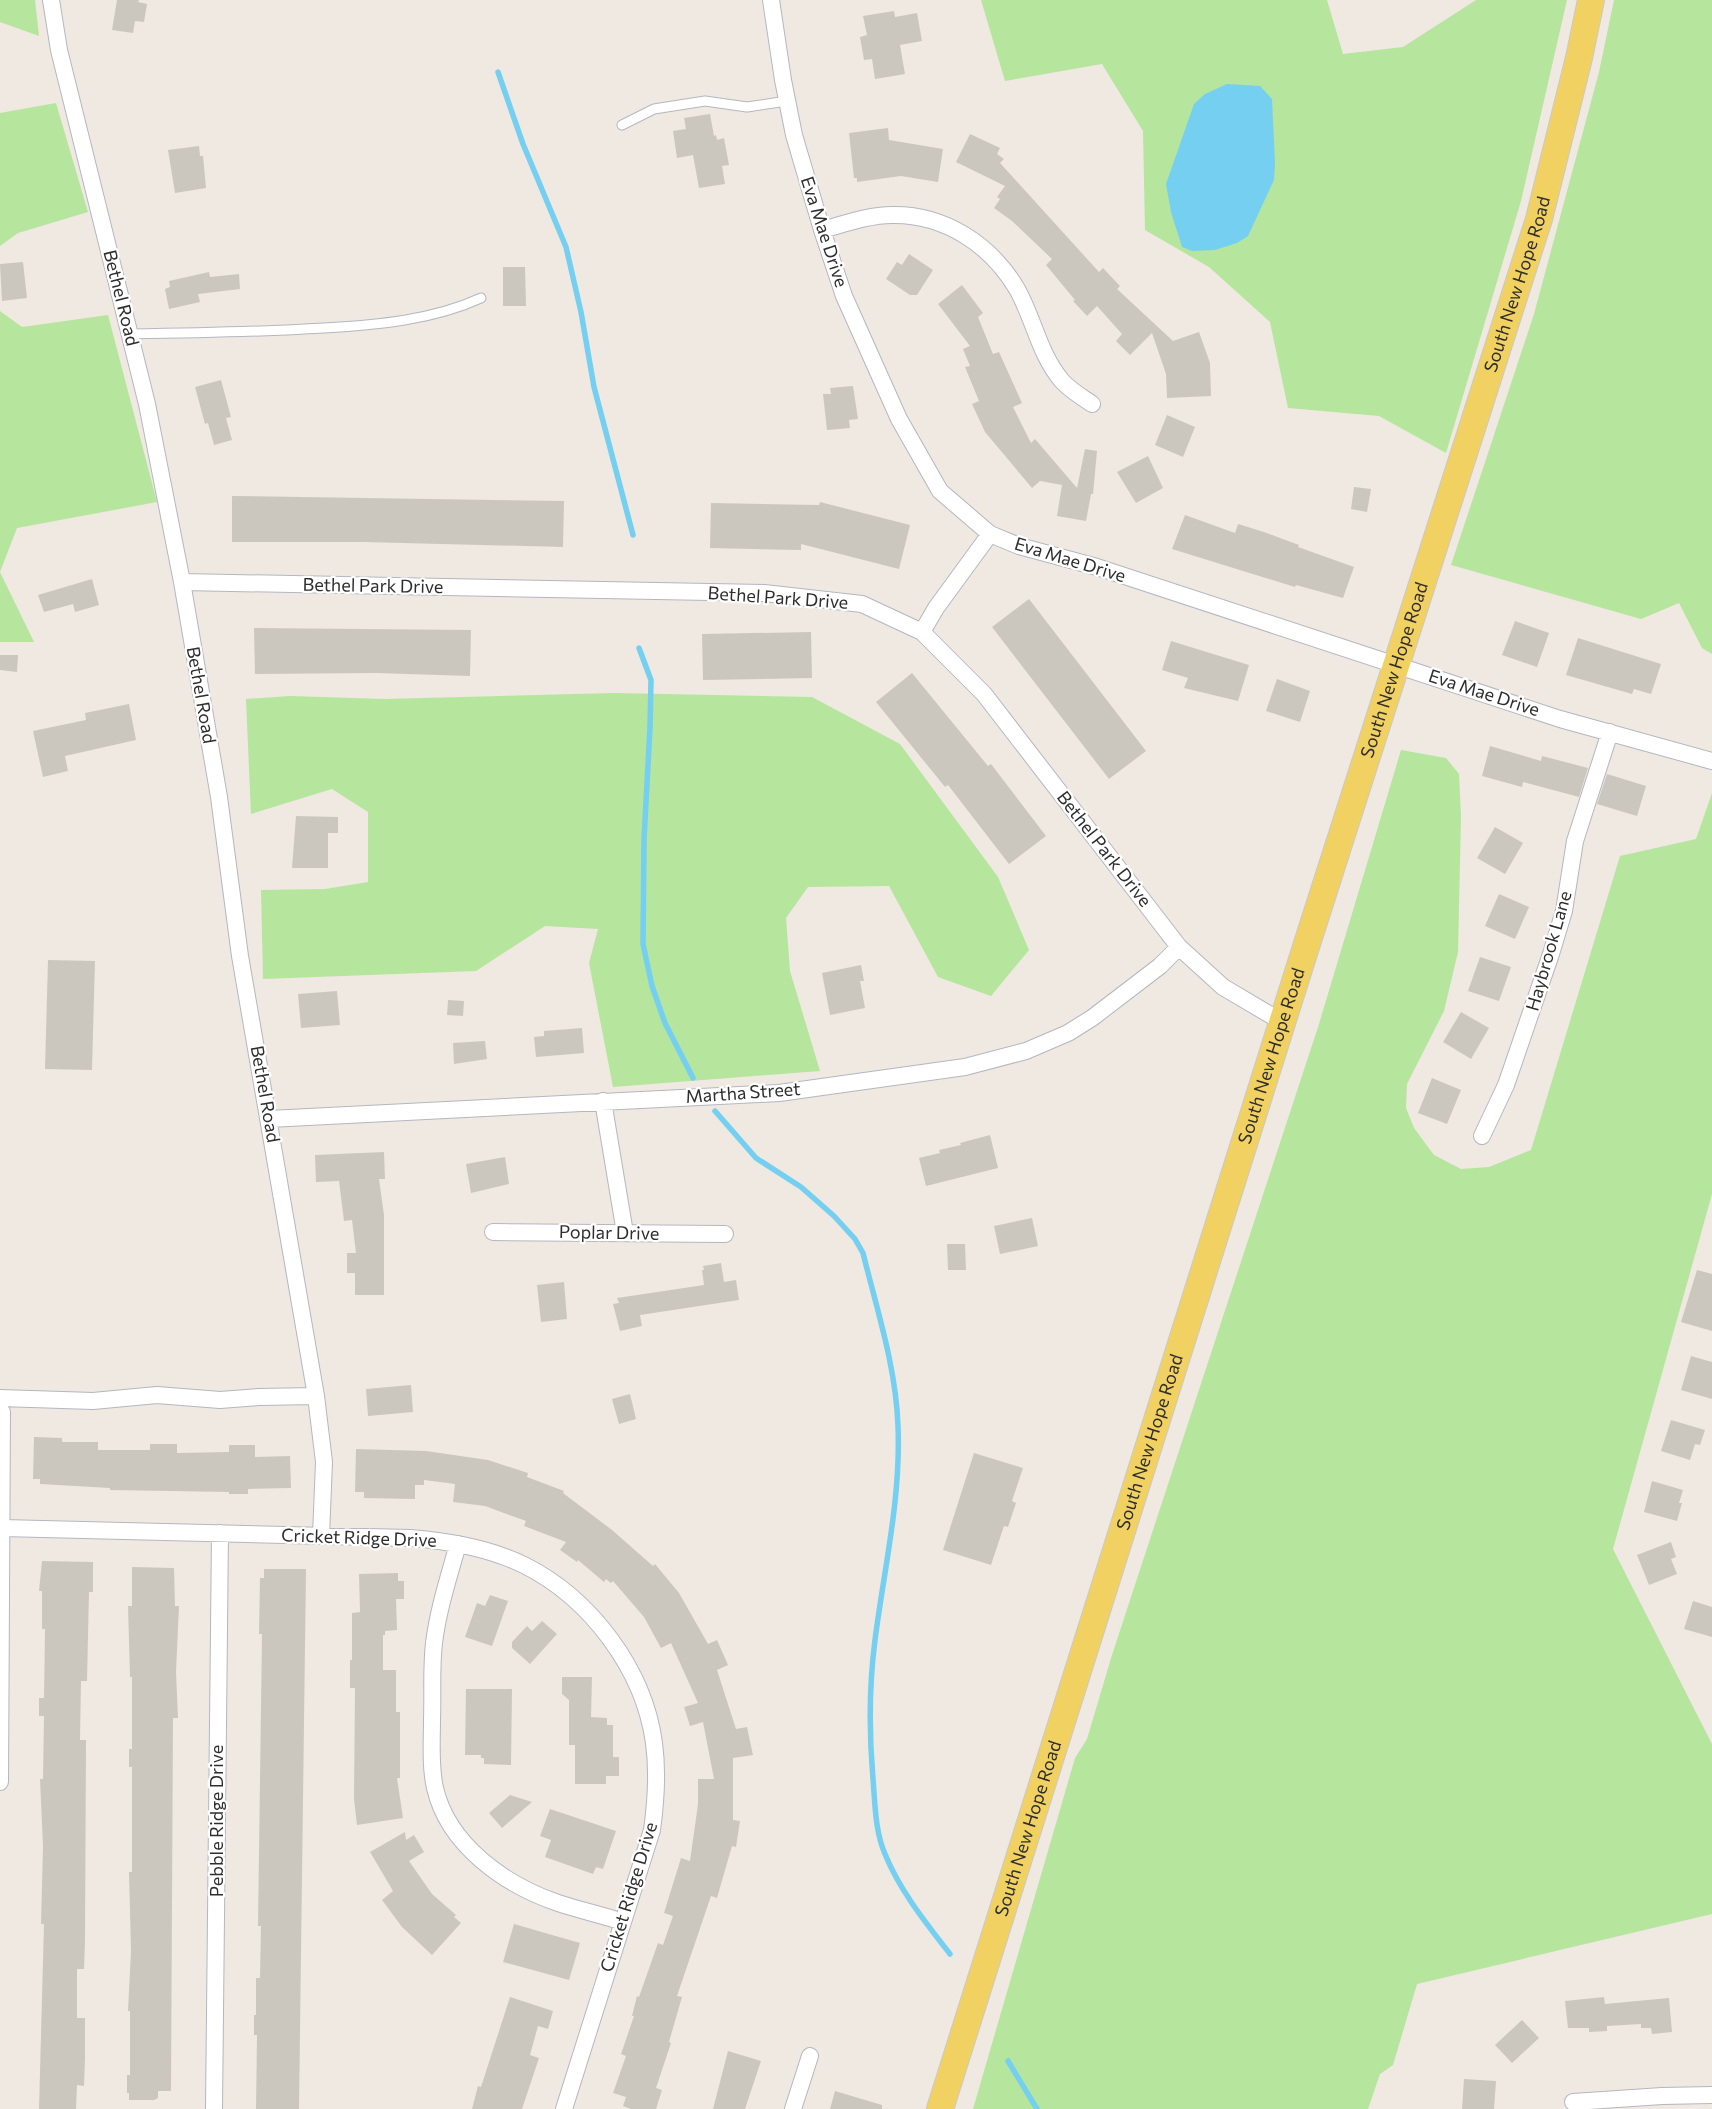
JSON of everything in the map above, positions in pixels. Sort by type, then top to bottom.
[{"type":"main road","name":"South New Hope Road","points":[[940,2109],[1282,1022],[1539,219],[1579,58],[1591,0]]},
{"type":"street","name":"Bethel Road","points":[[51,0],[59,50],[147,404],[182,582],[219,797],[240,956],[270,1119],[316,1396],[324,1462],[321,1536]]},
{"type":"street","name":"Eva Mae Drive","points":[[771,0],[794,135],[844,296],[899,419],[940,491],[990,534],[1019,546],[1097,567],[1560,718],[1712,761]]},
{"type":"street","points":[[822,230],[864,219],[892,215],[934,221],[961,232],[981,245],[998,262],[1017,290],[1046,358],[1063,382],[1092,404]]},
{"type":"street","points":[[922,632],[936,608],[990,534]]},
{"type":"street","name":"Bethel Park Drive","points":[[182,582],[764,593],[862,604],[922,632],[984,694],[1179,947],[1223,987],[1282,1022]]},
{"type":"street","name":"Haybrook Lane","points":[[1482,1136],[1508,1078],[1548,964],[1564,911],[1575,840],[1610,732]]},
{"type":"street","name":"Martha Street","points":[[270,1119],[779,1093],[965,1067],[1026,1051],[1068,1033],[1092,1018],[1160,966],[1179,947]]},
{"type":"street","points":[[603,1101],[625,1234]]},
{"type":"street","name":"Poplar Drive","points":[[493,1232],[725,1234]]},
{"type":"street","points":[[0,1782],[1,1405],[93,1401],[157,1395],[220,1400],[316,1396]]},
{"type":"street","name":"Cricket Ridge Drive","points":[[2,1528],[410,1538],[458,1544],[494,1553],[524,1565],[568,1595],[602,1629],[613,1644],[638,1690],[648,1715],[654,1743],[656,1801],[652,1830],[564,2109]]},
{"type":"street","name":"Pebble Ridge Drive","points":[[214,2109],[220,1533]]},
{"type":"street","points":[[458,1544],[438,1620],[433,1654],[433,1777],[440,1804],[455,1832],[470,1849],[511,1880],[533,1893],[623,1922]]},
{"type":"street","points":[[793,2109],[810,2056]]},
{"type":"street","points":[[1573,2102],[1662,2096],[1712,2095]]},
{"type":"lane","points":[[622,125],[654,109],[706,101],[747,107],[787,101]]},
{"type":"lane","points":[[129,334],[270,332],[358,326],[412,318],[459,308],[481,298]]},
{"type":"green space","points":[[0,0],[35,0],[39,36],[0,22]]},
{"type":"green space","points":[[981,0],[1327,0],[1343,54],[1403,47],[1476,0],[1567,0],[1521,201],[1446,453],[1379,416],[1288,408],[1270,322],[1209,267],[1145,230],[1143,131],[1102,64],[1005,81]]},
{"type":"green space","points":[[1614,0],[1712,0],[1712,654],[1702,648],[1679,603],[1641,619],[1451,565],[1534,314],[1599,72]]},
{"type":"green space","points":[[56,103],[88,212],[18,233],[0,246],[0,113]]},
{"type":"green space","points":[[0,311],[22,327],[108,315],[157,502],[17,528],[0,572]]},
{"type":"green space","points":[[0,572],[34,642],[0,642]]},
{"type":"green space","points":[[614,693],[812,697],[900,744],[998,877],[1029,950],[991,996],[938,977],[889,886],[808,887],[786,918],[790,971],[820,1071],[613,1087],[589,963],[598,929],[545,926],[476,971],[263,979],[261,890],[325,889],[368,882],[368,812],[332,789],[251,814],[246,699],[290,696],[385,699]]},
{"type":"green space","points":[[1401,750],[1446,758],[1459,774],[1461,816],[1458,952],[1444,1011],[1407,1084],[1406,1108],[1414,1128],[1434,1155],[1461,1169],[1489,1167],[1531,1150],[1620,856],[1696,839],[1712,793],[1712,1194],[1613,1549],[1712,1744],[1712,1914],[1417,1984],[1393,2065],[1380,2074],[1368,2109],[973,2109],[1075,1758],[1087,1739],[1112,1655],[1319,1024]]},
{"type":"water","points":[[1227,84],[1260,86],[1272,99],[1274,180],[1248,236],[1237,243],[1215,250],[1192,251],[1182,247],[1171,212],[1166,184],[1194,104],[1205,94]]},
{"type":"building","points":[[117,0],[139,0],[138,2],[147,4],[144,22],[135,21],[133,33],[112,30]]},
{"type":"building","points":[[894,11],[895,17],[917,13],[922,41],[900,45],[905,74],[875,79],[872,59],[864,60],[860,37],[867,35],[863,16]]},
{"type":"building","points":[[710,114],[714,136],[716,135],[717,140],[724,138],[729,165],[722,166],[725,184],[699,188],[693,155],[677,158],[673,131],[686,129],[684,118]]},
{"type":"building","points":[[888,128],[889,140],[943,149],[938,182],[901,176],[857,182],[857,178],[854,178],[849,133]]},
{"type":"building","points":[[970,134],[1000,148],[997,154],[1004,159],[1000,163],[1099,272],[1103,268],[1120,286],[1117,289],[1173,341],[1199,332],[1210,363],[1211,396],[1167,398],[1166,374],[1152,333],[1130,355],[1116,341],[1122,334],[1097,306],[1087,316],[1073,301],[1075,300],[1046,265],[1052,259],[1012,221],[994,208],[1000,199],[997,197],[1005,186],[956,162]]},
{"type":"building","points":[[199,146],[200,156],[203,156],[206,188],[175,193],[168,150]]},
{"type":"building","points":[[909,254],[933,270],[917,295],[910,295],[886,279],[897,262],[902,265]]},
{"type":"building","points":[[23,262],[27,298],[2,301],[0,264]]},
{"type":"building","points":[[503,267],[525,267],[526,306],[503,306]]},
{"type":"building","points":[[209,272],[210,277],[239,274],[240,289],[198,294],[200,302],[169,309],[165,289],[170,287],[169,281]]},
{"type":"building","points":[[962,285],[983,313],[978,317],[993,354],[999,352],[1022,403],[1013,407],[1031,443],[1035,439],[1077,488],[1085,449],[1097,451],[1093,494],[1091,494],[1086,521],[1057,516],[1062,485],[1040,481],[1032,488],[985,432],[972,404],[979,401],[965,367],[970,366],[963,349],[970,346],[938,304]]},
{"type":"building","points":[[221,380],[231,417],[226,418],[232,440],[214,445],[208,423],[205,424],[195,387]]},
{"type":"building","points":[[853,386],[858,419],[849,420],[850,428],[827,430],[823,394],[831,394],[830,388]]},
{"type":"building","points":[[1167,415],[1195,427],[1183,457],[1155,445]]},
{"type":"building","points":[[1148,456],[1163,488],[1136,503],[1117,472]]},
{"type":"building","points":[[1354,487],[1371,489],[1367,512],[1351,509]]},
{"type":"building","points":[[232,496],[564,501],[563,547],[364,542],[232,542]]},
{"type":"building","points":[[820,502],[910,525],[899,569],[801,544],[801,550],[710,548],[711,503],[819,505]]},
{"type":"building","points":[[1185,515],[1235,533],[1238,524],[1264,532],[1299,545],[1298,547],[1354,567],[1343,598],[1296,585],[1295,587],[1172,549]]},
{"type":"building","points":[[92,579],[99,605],[75,612],[73,604],[44,612],[38,595]]},
{"type":"building","points":[[1029,599],[1146,751],[1109,779],[992,627]]},
{"type":"building","points":[[1515,621],[1549,633],[1537,667],[1502,655]]},
{"type":"building","points":[[254,628],[471,630],[470,676],[376,673],[255,674]]},
{"type":"building","points":[[811,632],[812,678],[703,680],[702,634]]},
{"type":"building","points":[[1578,638],[1661,664],[1651,694],[1634,689],[1632,694],[1566,675]]},
{"type":"building","points":[[1171,641],[1249,665],[1238,701],[1184,688],[1188,678],[1162,670]]},
{"type":"building","points":[[0,655],[18,655],[17,672],[0,670]]},
{"type":"building","points":[[912,673],[988,766],[991,764],[1046,836],[1009,864],[948,785],[945,787],[876,702]]},
{"type":"building","points":[[1277,679],[1310,691],[1300,722],[1266,711]]},
{"type":"building","points":[[129,704],[136,740],[65,756],[68,771],[43,777],[33,731],[86,720],[85,713]]},
{"type":"building","points":[[1490,746],[1541,761],[1542,756],[1588,768],[1579,797],[1523,782],[1522,787],[1482,776]]},
{"type":"building","points":[[1607,774],[1646,786],[1637,816],[1597,804]]},
{"type":"building","points":[[296,816],[338,817],[338,833],[328,833],[328,868],[292,868]]},
{"type":"building","points":[[1495,827],[1523,843],[1505,874],[1477,858]]},
{"type":"building","points":[[1499,894],[1529,907],[1515,939],[1485,926]]},
{"type":"building","points":[[1480,957],[1511,967],[1499,1001],[1468,991]]},
{"type":"building","points":[[48,960],[95,961],[92,1070],[45,1069]]},
{"type":"building","points":[[861,965],[864,981],[860,981],[865,1008],[830,1015],[822,973]]},
{"type":"building","points":[[337,991],[340,1025],[301,1028],[298,994]]},
{"type":"building","points":[[448,1000],[464,1001],[463,1016],[447,1015]]},
{"type":"building","points":[[1461,1012],[1489,1028],[1471,1059],[1443,1042]]},
{"type":"building","points":[[582,1028],[584,1053],[536,1057],[534,1037],[544,1036],[544,1031]]},
{"type":"building","points":[[485,1041],[487,1059],[454,1064],[453,1043]]},
{"type":"building","points":[[1432,1078],[1461,1090],[1447,1124],[1418,1113]]},
{"type":"building","points":[[990,1135],[998,1168],[926,1186],[919,1158],[940,1153],[939,1150]]},
{"type":"building","points":[[384,1152],[385,1179],[379,1179],[384,1215],[384,1295],[355,1295],[355,1273],[347,1273],[347,1253],[356,1253],[352,1220],[344,1221],[339,1181],[316,1182],[315,1155]]},
{"type":"building","points":[[505,1157],[509,1184],[471,1193],[466,1164]]},
{"type":"building","points":[[1032,1218],[1038,1246],[1000,1254],[994,1226]]},
{"type":"building","points":[[947,1244],[965,1244],[966,1270],[948,1270]]},
{"type":"building","points":[[721,1263],[724,1282],[736,1280],[739,1300],[640,1315],[642,1326],[620,1331],[613,1304],[619,1303],[617,1298],[704,1285],[703,1266]]},
{"type":"building","points":[[1697,1270],[1712,1274],[1712,1331],[1681,1322]]},
{"type":"building","points":[[564,1282],[567,1319],[541,1322],[537,1285]]},
{"type":"building","points":[[1691,1356],[1712,1362],[1712,1399],[1681,1390]]},
{"type":"building","points":[[411,1385],[413,1412],[368,1416],[366,1389]]},
{"type":"building","points":[[630,1394],[636,1419],[619,1424],[612,1399]]},
{"type":"building","points":[[1671,1420],[1705,1430],[1700,1445],[1695,1444],[1690,1460],[1661,1451]]},
{"type":"building","points":[[34,1437],[62,1438],[62,1442],[98,1442],[98,1450],[150,1450],[150,1444],[177,1444],[177,1453],[229,1452],[229,1445],[255,1445],[255,1457],[290,1456],[291,1488],[248,1489],[248,1494],[229,1494],[229,1492],[110,1490],[110,1488],[40,1484],[40,1479],[33,1479]]},
{"type":"building","points":[[356,1449],[426,1451],[488,1460],[528,1473],[527,1477],[564,1491],[563,1493],[612,1530],[653,1566],[655,1564],[679,1593],[708,1644],[717,1640],[728,1665],[717,1670],[736,1729],[747,1727],[753,1755],[733,1758],[733,1820],[740,1821],[736,1847],[732,1846],[717,1898],[711,1896],[677,1996],[682,1997],[669,2042],[671,2043],[656,2088],[662,2090],[656,2109],[631,2109],[623,2106],[626,2097],[613,2093],[626,2056],[621,2054],[634,2016],[632,2016],[637,1996],[639,1997],[658,1943],[663,1945],[673,1916],[664,1913],[681,1858],[690,1861],[698,1804],[698,1779],[714,1779],[703,1722],[690,1726],[684,1707],[698,1703],[671,1643],[661,1648],[644,1617],[613,1581],[611,1583],[606,1579],[604,1582],[578,1560],[577,1562],[560,1550],[566,1542],[524,1526],[526,1521],[485,1506],[453,1502],[455,1484],[424,1480],[424,1485],[415,1485],[415,1499],[364,1498],[364,1492],[355,1492]]},
{"type":"building","points":[[974,1453],[1023,1468],[1012,1501],[1016,1503],[1008,1527],[1004,1526],[991,1565],[943,1550]]},
{"type":"building","points":[[1652,1481],[1683,1490],[1677,1521],[1644,1512]]},
{"type":"building","points":[[1671,1542],[1676,1557],[1671,1559],[1677,1574],[1649,1585],[1637,1555]]},
{"type":"building","points":[[42,1561],[93,1562],[93,1592],[89,1592],[87,1681],[81,1681],[80,1740],[86,1740],[85,1941],[84,1969],[77,1969],[77,2018],[85,2018],[85,2058],[84,2086],[77,2085],[76,2109],[39,2109],[44,1924],[41,1924],[43,1846],[40,1779],[43,1779],[44,1716],[39,1716],[39,1698],[44,1698],[45,1629],[42,1629],[42,1591],[39,1591]]},
{"type":"building","points":[[132,1567],[174,1568],[175,1606],[179,1606],[176,1672],[178,1718],[173,1718],[171,2091],[158,2091],[158,2098],[154,2100],[129,2100],[129,2093],[127,2093],[127,2075],[130,2075],[130,2011],[128,2011],[131,1951],[129,1872],[132,1872],[132,1767],[129,1767],[129,1749],[132,1749],[132,1677],[130,1677],[128,1606],[132,1606]]},
{"type":"building","points":[[264,1569],[306,1569],[299,2109],[256,2109],[257,2035],[254,2035],[254,2015],[256,2015],[256,1978],[260,1978],[261,1926],[258,1926],[262,1634],[259,1634],[260,1578],[264,1578]]},
{"type":"building","points":[[398,1573],[398,1581],[404,1581],[404,1599],[396,1599],[397,1630],[385,1631],[385,1635],[383,1635],[383,1670],[396,1670],[396,1712],[400,1712],[400,1778],[397,1778],[403,1818],[357,1825],[354,1799],[355,1688],[350,1688],[352,1613],[360,1612],[359,1574]]},
{"type":"building","points":[[490,1595],[508,1601],[492,1646],[465,1637],[477,1603],[485,1606]]},
{"type":"building","points":[[1693,1601],[1712,1607],[1712,1637],[1684,1629]]},
{"type":"building","points":[[542,1621],[557,1634],[530,1664],[512,1648],[512,1642],[527,1626],[532,1631]]},
{"type":"building","points":[[562,1677],[592,1677],[591,1717],[607,1718],[607,1725],[613,1725],[613,1757],[619,1757],[619,1776],[606,1776],[606,1784],[575,1784],[575,1745],[569,1745],[569,1700],[562,1694]]},
{"type":"building","points":[[466,1689],[512,1689],[511,1765],[484,1764],[484,1758],[481,1758],[481,1755],[465,1755]]},
{"type":"building","points":[[510,1795],[532,1802],[502,1828],[489,1813]]},
{"type":"building","points":[[550,1809],[616,1831],[603,1869],[596,1867],[593,1874],[545,1857],[551,1840],[540,1836]]},
{"type":"building","points":[[405,1832],[406,1840],[414,1835],[424,1852],[409,1861],[432,1894],[456,1915],[454,1917],[461,1923],[432,1955],[402,1927],[382,1900],[393,1891],[370,1852]]},
{"type":"building","points":[[514,1924],[580,1943],[569,1980],[503,1962]]},
{"type":"building","points":[[510,1997],[553,2011],[548,2029],[538,2026],[530,2055],[539,2058],[522,2109],[472,2109],[478,2086],[481,2087]]},
{"type":"building","points":[[1604,1997],[1605,2004],[1669,1998],[1672,2032],[1652,2034],[1651,2028],[1641,2028],[1641,2024],[1607,2026],[1607,2031],[1589,2032],[1589,2028],[1568,2028],[1565,2001]]},
{"type":"building","points":[[1522,2020],[1539,2038],[1512,2063],[1495,2045]]},
{"type":"building","points":[[728,2051],[761,2061],[745,2109],[713,2109]]},
{"type":"building","points":[[1464,2079],[1496,2081],[1494,2109],[1462,2109]]},
{"type":"building","points":[[835,2091],[882,2105],[882,2109],[830,2109]]},
{"type":"waterway","points":[[498,72],[523,144],[566,247],[581,312],[594,387],[633,535]]},
{"type":"waterway","points":[[639,648],[651,680],[644,839],[643,944],[652,986],[665,1023],[693,1078]]},
{"type":"waterway","points":[[715,1111],[756,1158],[801,1187],[834,1216],[855,1239],[863,1253],[890,1360],[898,1426],[897,1480],[875,1640],[870,1710],[876,1817],[882,1845],[898,1881],[950,1954]]},
{"type":"waterway","points":[[1008,2061],[1037,2109]]}]
